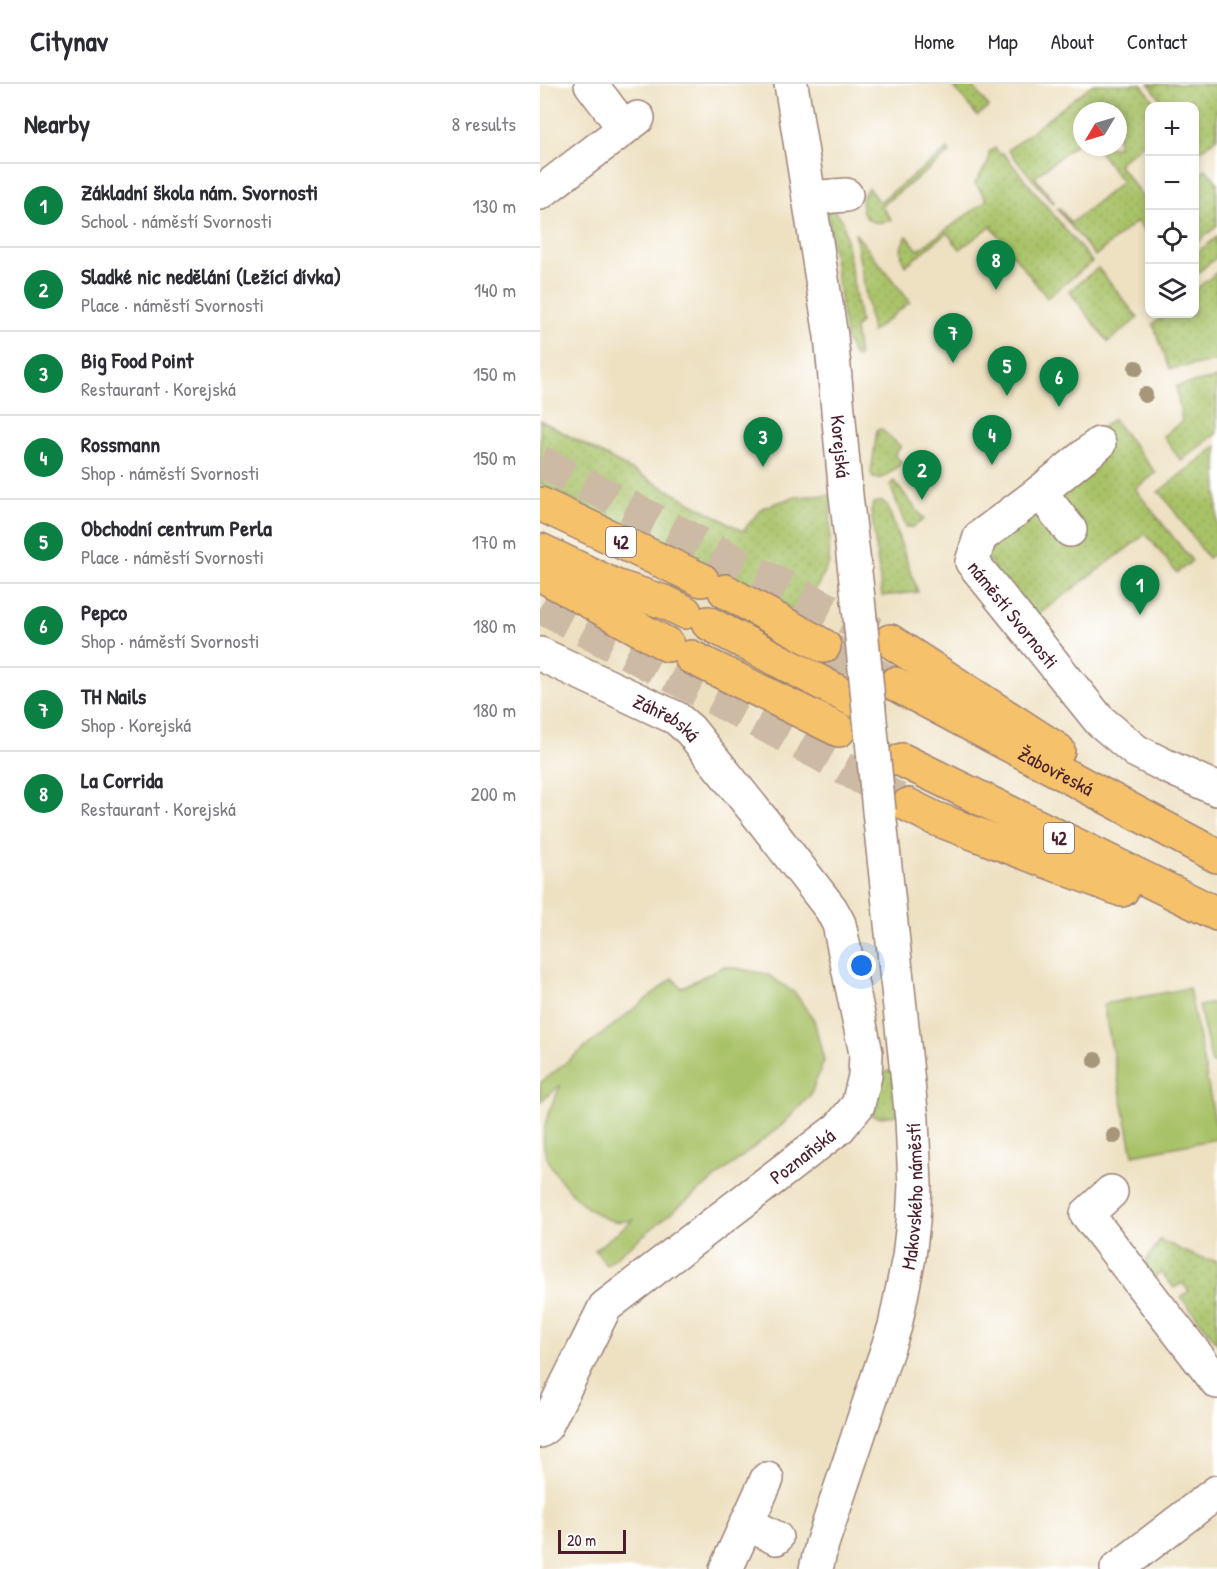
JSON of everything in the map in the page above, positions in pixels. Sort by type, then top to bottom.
[{"type":"highway","name":"42","points":[[540,504],[713,586],[824,646]]},
{"type":"highway","name":"42","points":[[540,523],[698,619],[869,708]]},
{"type":"highway","name":"42","points":[[540,550],[615,586],[698,619]]},
{"type":"highway","points":[[540,574],[680,651],[839,729]]},
{"type":"highway","points":[[890,641],[1048,743],[1174,834]]},
{"type":"highway","name":"Žabovřeská","points":[[895,684],[1217,856]]},
{"type":"highway","name":"42","points":[[902,759],[1217,914]]},
{"type":"highway","name":"42","points":[[893,808],[934,818],[1117,888],[1217,922]]},
{"type":"street","points":[[540,193],[631,123],[591,84]]},
{"type":"street","name":"Korejská","points":[[791,84],[831,336],[869,708],[893,808]]},
{"type":"street","points":[[809,198],[846,195]]},
{"type":"street","name":"náměstí Svornosti","points":[[1099,444],[980,537],[972,562],[1099,720],[1136,751],[1217,789]]},
{"type":"street","points":[[1040,492],[1070,530]]},
{"type":"street","name":"Záhřebská","points":[[540,654],[676,718],[690,730],[763,821]]},
{"type":"street","name":"Makovského náměstí","points":[[816,1569],[822,1544],[895,1326],[907,1268],[913,1222],[912,1120],[893,808]]},
{"type":"street","name":"Poznaňská","points":[[540,1431],[546,1426],[605,1307],[839,1128],[858,1105],[865,1076],[866,1053],[839,924],[831,909],[763,821]]},
{"type":"street","points":[[1112,1192],[1087,1214],[1217,1382]]},
{"type":"street","points":[[726,1569],[767,1479]]},
{"type":"street","points":[[1117,1569],[1215,1499]]},
{"type":"street","points":[[747,1523],[776,1538]]},
{"type":"green space","points":[[952,84],[971,84],[989,107],[977,116]]},
{"type":"green space","points":[[1093,84],[1141,84],[1155,102],[1145,102],[1145,142],[1118,164],[1145,200],[1145,232],[1137,221],[1095,256],[1057,209],[1059,208],[1071,223],[1122,182],[1103,156],[1127,156],[1127,102],[1073,102],[1073,146],[1035,177],[1053,203],[1008,150]]},
{"type":"green space","points":[[1149,84],[1217,84],[1217,138],[1200,151],[1199,102],[1163,102]]},
{"type":"green space","points":[[995,148],[1000,155],[1003,153],[1092,262],[1047,298],[991,226],[960,249],[947,233],[905,266],[903,262],[902,247],[907,236],[918,250],[987,200],[975,183],[988,163],[989,152]]},
{"type":"green space","points":[[948,149],[950,153],[881,206],[891,219],[875,222],[865,216],[862,203],[863,195],[868,188],[879,202]]},
{"type":"green space","points":[[1206,169],[1217,182],[1217,226],[1199,241],[1199,210],[1199,175]]},
{"type":"green space","points":[[833,209],[843,221],[860,322],[855,329],[859,356],[857,357],[853,355],[846,339],[827,211]]},
{"type":"green space","points":[[855,233],[910,302],[872,332]]},
{"type":"green space","points":[[1217,237],[1217,257],[1199,272],[1199,251]]},
{"type":"green space","points":[[1098,268],[1138,318],[1108,342],[1069,291]]},
{"type":"green space","points":[[1217,272],[1217,361],[1170,369],[1153,324],[1160,318],[1199,318],[1199,287]]},
{"type":"green space","points":[[1217,378],[1217,433],[1181,461],[1163,436],[1182,421],[1176,386]]},
{"type":"green space","points":[[1113,419],[1156,473],[1135,489],[1192,561],[1177,573],[1146,534],[1026,624],[986,555],[1041,476]]},
{"type":"green space","points":[[540,420],[743,531],[762,508],[794,497],[831,495],[829,563],[803,615],[540,484]]},
{"type":"green space","points":[[881,429],[901,447],[894,454],[902,463],[885,476],[873,478],[871,473],[877,430]]},
{"type":"green space","points":[[1217,446],[1217,552],[1208,558],[1162,494],[1158,492]]},
{"type":"green space","points":[[894,481],[924,519],[913,527],[906,527],[890,485]]},
{"type":"green space","points":[[874,503],[887,505],[918,592],[882,596],[871,510]]},
{"type":"green space","points":[[724,966],[767,974],[795,993],[814,1020],[824,1061],[810,1096],[783,1124],[606,1265],[595,1250],[633,1220],[621,1222],[600,1216],[569,1190],[552,1168],[543,1139],[548,1115],[561,1085],[540,1102],[540,1083],[673,978],[681,988]]},
{"type":"green space","points":[[1189,988],[1217,1139],[1133,1155],[1103,1004]]},
{"type":"green space","points":[[1217,1002],[1217,1063],[1212,1064],[1199,1006]]},
{"type":"green space","points":[[893,1070],[899,1115],[878,1117],[871,1115],[870,1110],[880,1078],[885,1072]]},
{"type":"green space","points":[[1160,1240],[1197,1257],[1217,1261],[1217,1343],[1181,1297],[1189,1291],[1182,1283],[1174,1288],[1161,1272],[1151,1280],[1146,1261]]},
{"type":"tunnel","points":[[540,461],[883,637]]},
{"type":"tunnel","points":[[540,607],[819,754],[898,799]]},
{"type":"tunnel","points":[[824,646],[888,681]]},
{"type":"place","name":"La Corrida","points":[[996,290]]},
{"type":"place","name":"TH Nails","points":[[953,363]]},
{"type":"place","name":"Obchodní centrum Perla","points":[[1007,396]]},
{"type":"place","name":"Pepco","points":[[1059,407]]},
{"type":"place","name":"Rossmann","points":[[992,465]]},
{"type":"place","name":"Big Food Point","points":[[763,467]]},
{"type":"place","name":"Sladké nic nedělání (Ležící dívka)","points":[[922,500]]},
{"type":"place","name":"Základní škola nám. Svornosti","points":[[1140,615]]}]
